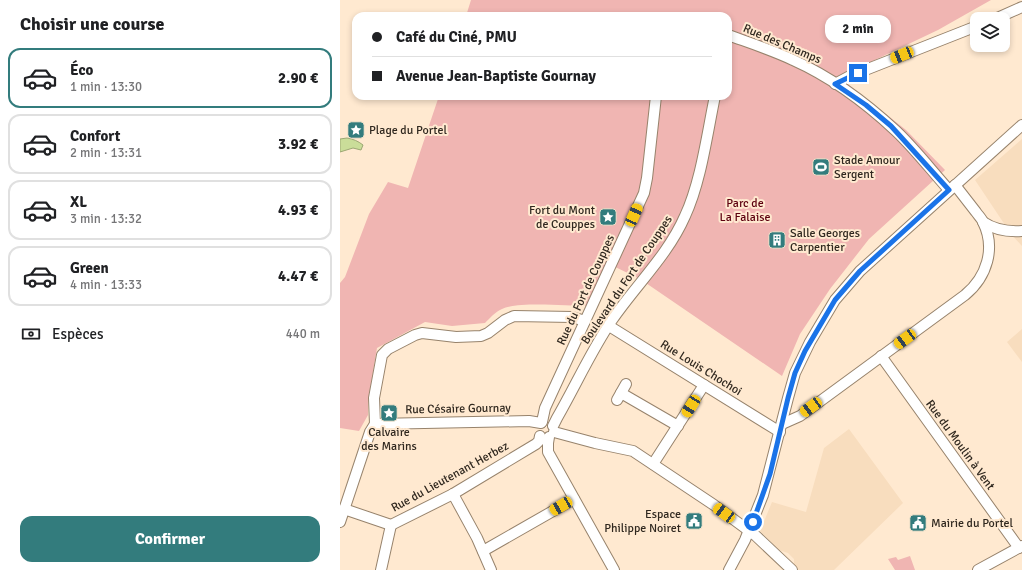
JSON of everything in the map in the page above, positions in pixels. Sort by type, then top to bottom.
[{"type":"street","points":[[1010,12],[1022,7]]},
{"type":"street","points":[[835,84],[856,74],[970,29]]},
{"type":"street","name":"Rue des Champs","points":[[732,37],[793,60],[835,84],[866,105],[891,126],[952,187],[983,222]]},
{"type":"street","name":"Rue du Fort de Couppes","points":[[542,422],[545,408],[644,193],[655,100]]},
{"type":"street","name":"Boulevard du Fort de Couppes","points":[[549,433],[608,326],[670,245],[685,217],[692,200],[702,160],[713,100]]},
{"type":"street","points":[[731,569],[749,531],[763,495],[791,386],[798,366],[835,300],[860,271],[1022,125]]},
{"type":"street","points":[[781,428],[800,416],[965,295],[979,281],[985,271],[988,253],[988,237],[983,222]]},
{"type":"street","points":[[983,222],[992,227],[1003,230],[1022,231]]},
{"type":"street","points":[[340,522],[374,424],[374,398],[381,358],[388,349],[422,333],[456,337],[481,336],[488,333],[505,320],[514,316],[570,317],[585,321]]},
{"type":"street","name":"Rue Louis Chochoi","points":[[608,326],[704,385],[781,428]]},
{"type":"street","name":"Rue du Moulin à Vent","points":[[881,356],[1020,547]]},
{"type":"street","points":[[653,464],[704,385]]},
{"type":"street","points":[[621,392],[678,426]]},
{"type":"street","name":"Rue Césaire Gournay","points":[[374,424],[529,420],[548,422],[549,433],[629,450],[653,464],[714,505],[756,536],[792,570]]},
{"type":"street","points":[[549,433],[548,452],[614,570]]},
{"type":"street","name":"Rue du Lieutenant Herbez","points":[[344,509],[391,525],[453,494],[536,444],[549,433]]},
{"type":"street","points":[[453,494],[483,551],[491,570]]},
{"type":"street","points":[[483,551],[574,499]]},
{"type":"street","points":[[381,570],[391,525]]},
{"type":"street","points":[[978,570],[1020,547]]},
{"type":"shaded area","points":[[347,138],[355,140],[363,145],[361,150],[353,148],[340,152],[340,139]]},
{"type":"shaded area","points":[[1022,139],[1022,246],[1011,234],[975,180]]},
{"type":"shaded area","points":[[1022,329],[1022,362],[1007,342]]},
{"type":"shaded area","points":[[849,429],[903,503],[834,570],[799,570],[794,565],[794,559],[788,553],[779,550],[760,531],[772,502],[806,512],[824,448]]},
{"type":"green space","name":"Parc de La Falaise","points":[[471,0],[991,0],[938,30],[839,77],[906,130],[945,170],[869,239],[830,289],[800,334],[782,376],[640,279],[607,263],[587,306],[543,304],[520,305],[499,310],[485,323],[452,326],[425,322],[377,348],[368,402],[368,415],[359,431],[340,428],[340,283],[345,277],[369,214],[388,182],[408,188],[438,100],[732,100],[732,12],[467,12]]},
{"type":"green space","points":[[910,556],[915,570],[895,570],[888,559],[896,557],[898,560]]},
{"type":"place","name":"Plage du Portel","points":[[356,130]]},
{"type":"place","name":"Stade Amour Sergent","points":[[821,167]]},
{"type":"place","name":"Fort du Mont de Couppes","points":[[608,217]]},
{"type":"place","name":"Salle Georges Carpentier","points":[[777,240]]},
{"type":"place","name":"Calvaire des Marins","points":[[389,413]]},
{"type":"place","name":"Espace Philippe Noiret","points":[[694,521]]},
{"type":"place","name":"Mairie du Portel","points":[[918,523]]},
{"type":"route","points":[[753,522],[770,474],[795,373],[805,351],[822,322],[835,300],[852,278],[949,190],[891,126],[866,105],[835,84],[858,73]]}]
